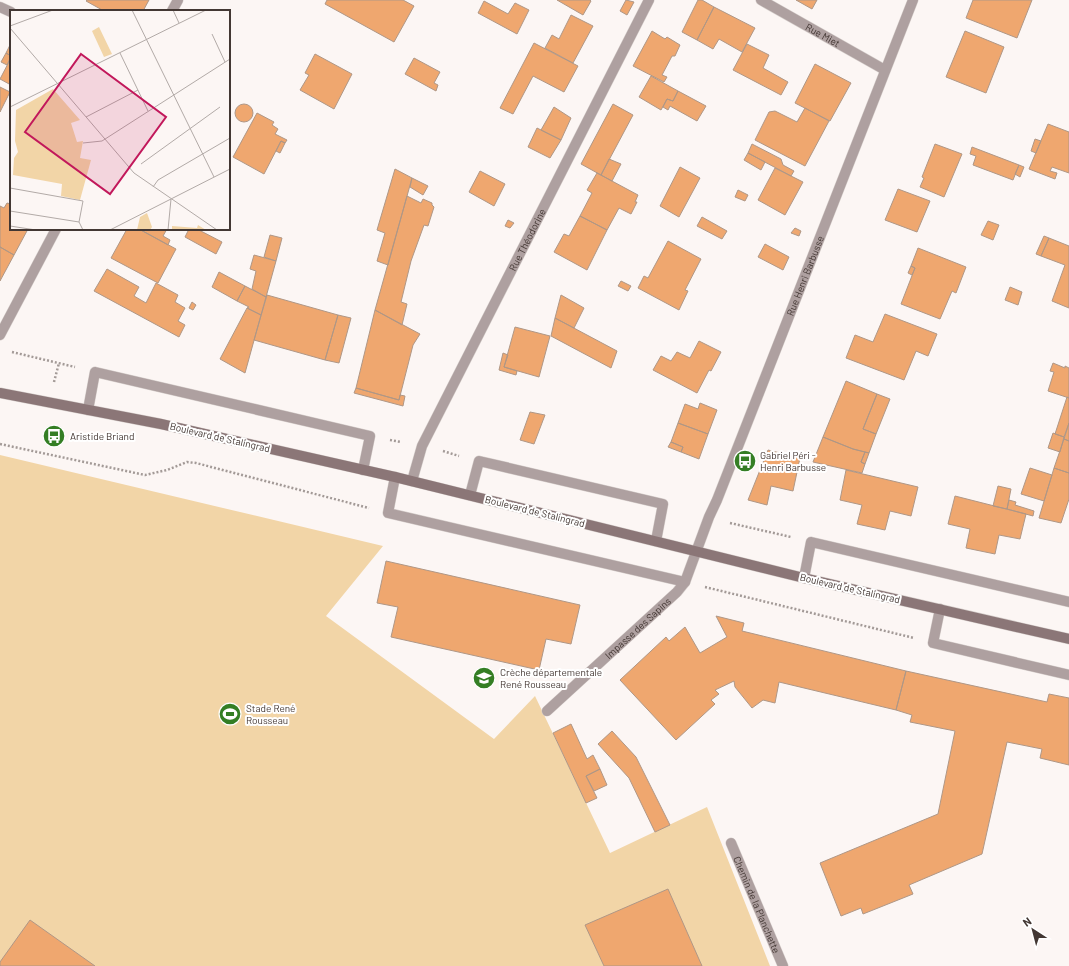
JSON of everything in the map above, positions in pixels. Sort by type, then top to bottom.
[{"type":"main road","name":"Boulevard de Stalingrad","points":[[0,393],[161,424],[395,477],[804,578],[1069,639]]},
{"type":"street","points":[[173,10],[178,0]]},
{"type":"street","name":"Rue Théodorine","points":[[412,481],[422,446],[649,0]]},
{"type":"street","name":"Rue Miet","points":[[761,0],[885,70]]},
{"type":"street","name":"Rue Henri Barbusse","points":[[696,551],[913,0]]},
{"type":"street","points":[[0,7],[10,12]]},
{"type":"street","points":[[0,334],[55,230]]},
{"type":"street","points":[[88,410],[95,372],[370,436],[363,470]]},
{"type":"street","points":[[470,496],[479,461],[663,504],[656,541]]},
{"type":"street","points":[[395,477],[388,513],[685,582]]},
{"type":"street","points":[[804,578],[811,542],[1069,602]]},
{"type":"street","name":"Impasse des Sapins","points":[[547,711],[676,592],[685,582],[696,551]]},
{"type":"street","points":[[940,609],[933,642],[1069,675]]},
{"type":"street","name":"Chemin de la Planchette","points":[[731,843],[783,966]]},
{"type":"path","points":[[7,351],[95,372]]},
{"type":"path","points":[[0,444],[145,475],[167,470],[188,462],[196,463],[388,513]]},
{"type":"path","points":[[709,517],[811,542]]},
{"type":"path","points":[[685,582],[933,642]]},
{"type":"shaded area","name":"Stade René Rousseau","points":[[0,455],[383,546],[326,616],[494,739],[535,696],[610,853],[707,807],[770,966],[0,966]]},
{"type":"building","points":[[149,0],[144,10],[102,10],[86,1]]},
{"type":"building","points":[[327,0],[403,0],[414,6],[394,42],[325,4]]},
{"type":"building","points":[[557,0],[590,0],[591,1],[583,15]]},
{"type":"building","points":[[626,0],[634,2],[627,15],[620,11]]},
{"type":"building","points":[[698,0],[702,0],[714,7],[697,40],[682,32]]},
{"type":"building","points":[[796,0],[817,0],[812,9]]},
{"type":"building","points":[[973,0],[1032,0],[1017,38],[966,18]]},
{"type":"building","points":[[484,1],[508,14],[515,3],[529,10],[517,34],[478,13]]},
{"type":"building","points":[[714,7],[755,28],[742,52],[719,39],[713,49],[697,40]]},
{"type":"building","points":[[571,15],[593,26],[573,63],[545,48],[552,35],[559,39]]},
{"type":"building","points":[[652,31],[665,39],[667,37],[680,45],[675,56],[672,56],[662,75],[667,77],[664,82],[633,66]]},
{"type":"building","points":[[965,31],[1004,47],[986,93],[946,77]]},
{"type":"building","points":[[534,43],[578,66],[564,92],[533,76],[513,114],[500,108]]},
{"type":"building","points":[[747,44],[769,55],[763,68],[788,82],[781,95],[733,70]]},
{"type":"building","points":[[10,45],[10,55],[6,53]]},
{"type":"building","points":[[6,53],[10,55],[7,65],[1,62]]},
{"type":"building","points":[[315,54],[352,74],[334,109],[300,90],[309,75],[305,73]]},
{"type":"building","points":[[414,58],[440,72],[434,83],[438,85],[436,91],[405,74]]},
{"type":"building","points":[[10,60],[10,84],[0,79]]},
{"type":"building","points":[[815,64],[851,83],[830,121],[795,103]]},
{"type":"building","points":[[651,76],[678,91],[673,101],[667,99],[661,110],[639,97]]},
{"type":"building","points":[[0,87],[10,92],[0,112]]},
{"type":"building","points":[[678,91],[706,106],[697,121],[670,106],[668,110],[663,107],[667,99],[673,101]]},
{"type":"building","points":[[244,104],[250,107],[253,113],[250,119],[244,122],[238,119],[235,113],[238,107]]},
{"type":"building","points":[[613,104],[633,115],[601,175],[581,164]]},
{"type":"building","points":[[554,107],[571,118],[561,140],[541,130]]},
{"type":"building","points":[[805,108],[829,121],[805,166],[755,140],[769,112],[775,111],[797,122]]},
{"type":"building","points":[[257,113],[274,122],[272,125],[278,129],[275,134],[287,140],[285,143],[281,141],[264,174],[233,157]]},
{"type":"building","points":[[1048,124],[1069,132],[1069,173],[1052,167],[1050,171],[1057,173],[1055,179],[1029,169]]},
{"type":"building","points":[[537,128],[561,140],[550,158],[528,147]]},
{"type":"building","points":[[1035,139],[1041,141],[1036,153],[1031,151]]},
{"type":"building","points":[[281,141],[285,143],[280,153],[276,151]]},
{"type":"building","points":[[752,144],[781,159],[783,165],[794,171],[791,176],[748,153]]},
{"type":"building","points":[[935,144],[962,154],[944,197],[920,187],[924,178],[922,177]]},
{"type":"building","points":[[972,147],[1019,165],[1013,180],[973,165],[976,156],[970,154]]},
{"type":"building","points":[[748,153],[765,162],[761,170],[744,160]]},
{"type":"building","points":[[609,159],[621,164],[612,181],[601,175]]},
{"type":"building","points":[[1019,165],[1024,167],[1020,177],[1015,174]]},
{"type":"building","points":[[680,167],[700,178],[679,217],[660,206]]},
{"type":"building","points":[[775,168],[803,182],[785,215],[758,200]]},
{"type":"building","points":[[395,169],[412,178],[388,265],[377,261],[385,233],[377,230]]},
{"type":"building","points":[[480,171],[505,184],[494,206],[469,192]]},
{"type":"building","points":[[597,173],[638,195],[635,202],[637,202],[631,214],[619,208],[607,230],[580,216],[592,193],[587,190]]},
{"type":"building","points":[[412,178],[428,186],[423,195],[410,187]]},
{"type":"building","points":[[898,189],[930,201],[917,232],[885,220]]},
{"type":"building","points":[[738,190],[748,195],[745,201],[735,197]]},
{"type":"building","points":[[407,196],[421,203],[423,199],[432,203],[434,207],[428,226],[424,225],[411,261],[401,302],[407,304],[402,325],[375,310]]},
{"type":"building","points":[[7,203],[10,204],[10,230],[27,230],[14,255],[0,247],[0,206],[4,208]]},
{"type":"building","points":[[580,216],[607,230],[587,270],[554,252],[564,234],[569,236]]},
{"type":"building","points":[[702,217],[727,231],[722,239],[697,226]]},
{"type":"building","points":[[508,220],[514,223],[510,228],[505,226]]},
{"type":"building","points":[[988,221],[999,225],[993,240],[981,235]]},
{"type":"building","points":[[795,228],[801,231],[799,236],[791,233]]},
{"type":"building","points":[[126,230],[141,230],[176,249],[158,283],[111,258]]},
{"type":"building","points":[[141,230],[166,230],[163,236],[170,240],[168,245]]},
{"type":"building","points":[[188,230],[199,230],[222,242],[216,254],[185,237]]},
{"type":"building","points":[[270,235],[282,238],[276,261],[264,257]]},
{"type":"building","points":[[1044,236],[1049,238],[1041,256],[1036,254]]},
{"type":"building","points":[[1049,238],[1069,246],[1069,308],[1052,301],[1065,265],[1041,256]]},
{"type":"building","points":[[668,241],[701,259],[685,290],[688,291],[679,310],[638,288],[644,276],[648,278]]},
{"type":"building","points":[[765,244],[789,257],[783,270],[758,257]]},
{"type":"building","points":[[0,247],[14,255],[0,281]]},
{"type":"building","points":[[918,248],[966,267],[956,293],[952,291],[940,319],[901,304],[915,268],[911,266]]},
{"type":"building","points":[[254,255],[276,261],[266,297],[252,289],[256,271],[250,269]]},
{"type":"building","points":[[911,266],[915,268],[912,275],[908,273]]},
{"type":"building","points":[[107,269],[139,287],[134,296],[146,303],[156,283],[178,295],[175,302],[185,308],[178,321],[185,325],[179,337],[94,291]]},
{"type":"building","points":[[219,272],[245,286],[237,301],[212,287]]},
{"type":"building","points":[[621,281],[631,286],[628,291],[618,286]]},
{"type":"building","points":[[245,286],[266,297],[261,315],[237,301]]},
{"type":"building","points":[[1010,287],[1022,292],[1018,305],[1005,300]]},
{"type":"building","points":[[267,295],[338,315],[325,360],[254,340]]},
{"type":"building","points":[[561,295],[584,308],[574,328],[555,318]]},
{"type":"building","points":[[192,302],[196,305],[193,310],[189,308]]},
{"type":"building","points":[[247,308],[261,315],[245,373],[220,359]]},
{"type":"building","points":[[375,310],[420,334],[413,345],[399,400],[356,388]]},
{"type":"building","points":[[885,314],[937,334],[928,356],[916,351],[904,380],[846,358],[855,335],[873,342]]},
{"type":"building","points":[[338,315],[351,318],[339,363],[325,360]]},
{"type":"building","points":[[555,318],[617,351],[611,368],[551,336]]},
{"type":"building","points":[[515,327],[550,336],[539,377],[504,367]]},
{"type":"building","points":[[699,341],[721,352],[711,371],[709,370],[697,393],[653,370],[661,356],[671,361],[677,352],[690,358]]},
{"type":"building","points":[[503,353],[508,355],[504,367],[517,371],[516,375],[499,370]]},
{"type":"building","points":[[1053,363],[1069,368],[1069,398],[1048,391],[1054,372],[1050,371]]},
{"type":"building","points":[[846,381],[877,394],[863,429],[876,434],[869,453],[853,449],[823,437]]},
{"type":"building","points":[[356,388],[399,400],[400,395],[405,396],[403,406],[354,393]]},
{"type":"building","points":[[877,394],[890,399],[876,434],[863,429]]},
{"type":"building","points":[[1067,397],[1069,398],[1069,423],[1064,437],[1055,434]]},
{"type":"building","points":[[700,403],[717,410],[708,434],[678,423],[685,404],[698,409]]},
{"type":"building","points":[[530,412],[545,415],[534,444],[520,440]]},
{"type":"building","points":[[678,423],[708,434],[699,459],[681,452],[683,447],[671,442]]},
{"type":"building","points":[[1069,423],[1069,441],[1064,439]]},
{"type":"building","points":[[1053,433],[1064,437],[1060,452],[1048,448]]},
{"type":"building","points":[[823,437],[853,449],[865,452],[861,462],[865,464],[862,473],[813,462]]},
{"type":"building","points":[[1064,439],[1069,441],[1069,473],[1054,468]]},
{"type":"building","points":[[671,442],[683,447],[681,452],[668,447]]},
{"type":"building","points":[[768,450],[800,458],[793,491],[771,486],[767,505],[748,500]]},
{"type":"building","points":[[865,452],[869,453],[865,464],[861,462]]},
{"type":"building","points":[[1030,468],[1052,475],[1044,501],[1021,494]]},
{"type":"building","points":[[1054,468],[1069,473],[1069,499],[1061,523],[1039,518]]},
{"type":"building","points":[[846,470],[918,487],[911,516],[890,511],[885,530],[857,524],[862,505],[840,500]]},
{"type":"building","points":[[998,486],[1011,489],[1007,509],[993,506]]},
{"type":"building","points":[[955,496],[1026,514],[1020,539],[999,535],[995,554],[966,548],[970,529],[948,524]]},
{"type":"building","points":[[1009,500],[1016,502],[1015,505],[1034,511],[1033,516],[1007,509]]},
{"type":"building","points":[[386,561],[580,605],[571,644],[546,639],[539,670],[391,637],[398,607],[377,603]]},
{"type":"building","points":[[716,616],[744,623],[742,631],[906,671],[896,710],[779,682],[775,703],[763,700],[752,708],[735,687],[734,681],[715,690],[719,694],[711,700],[715,704],[676,740],[620,680],[666,637],[669,641],[685,627],[700,653],[727,637]]},
{"type":"building","points":[[906,671],[1047,702],[1049,694],[1069,698],[1069,765],[1040,758],[1042,749],[1007,742],[982,854],[909,885],[913,894],[863,914],[861,908],[841,916],[820,863],[938,814],[955,731],[910,722],[912,715],[896,710]]},
{"type":"building","points":[[571,724],[587,759],[593,755],[600,769],[586,776],[597,798],[586,803],[553,733]]},
{"type":"building","points":[[612,731],[636,757],[670,825],[655,832],[629,778],[598,744]]},
{"type":"building","points":[[600,769],[607,785],[594,791],[586,776]]},
{"type":"building","points":[[668,889],[702,966],[604,966],[585,925]]},
{"type":"building","points":[[30,920],[95,966],[0,966],[0,962]]},
{"type":"place","name":"Aristide Briand","points":[[54,436]]},
{"type":"place","name":"Gabriel Péri - Henri Barbusse","points":[[745,461]]},
{"type":"place","name":"Crèche départementale René Rousseau","points":[[484,678]]},
{"type":"place","name":"Stade René Rousseau","points":[[230,714]]}]
